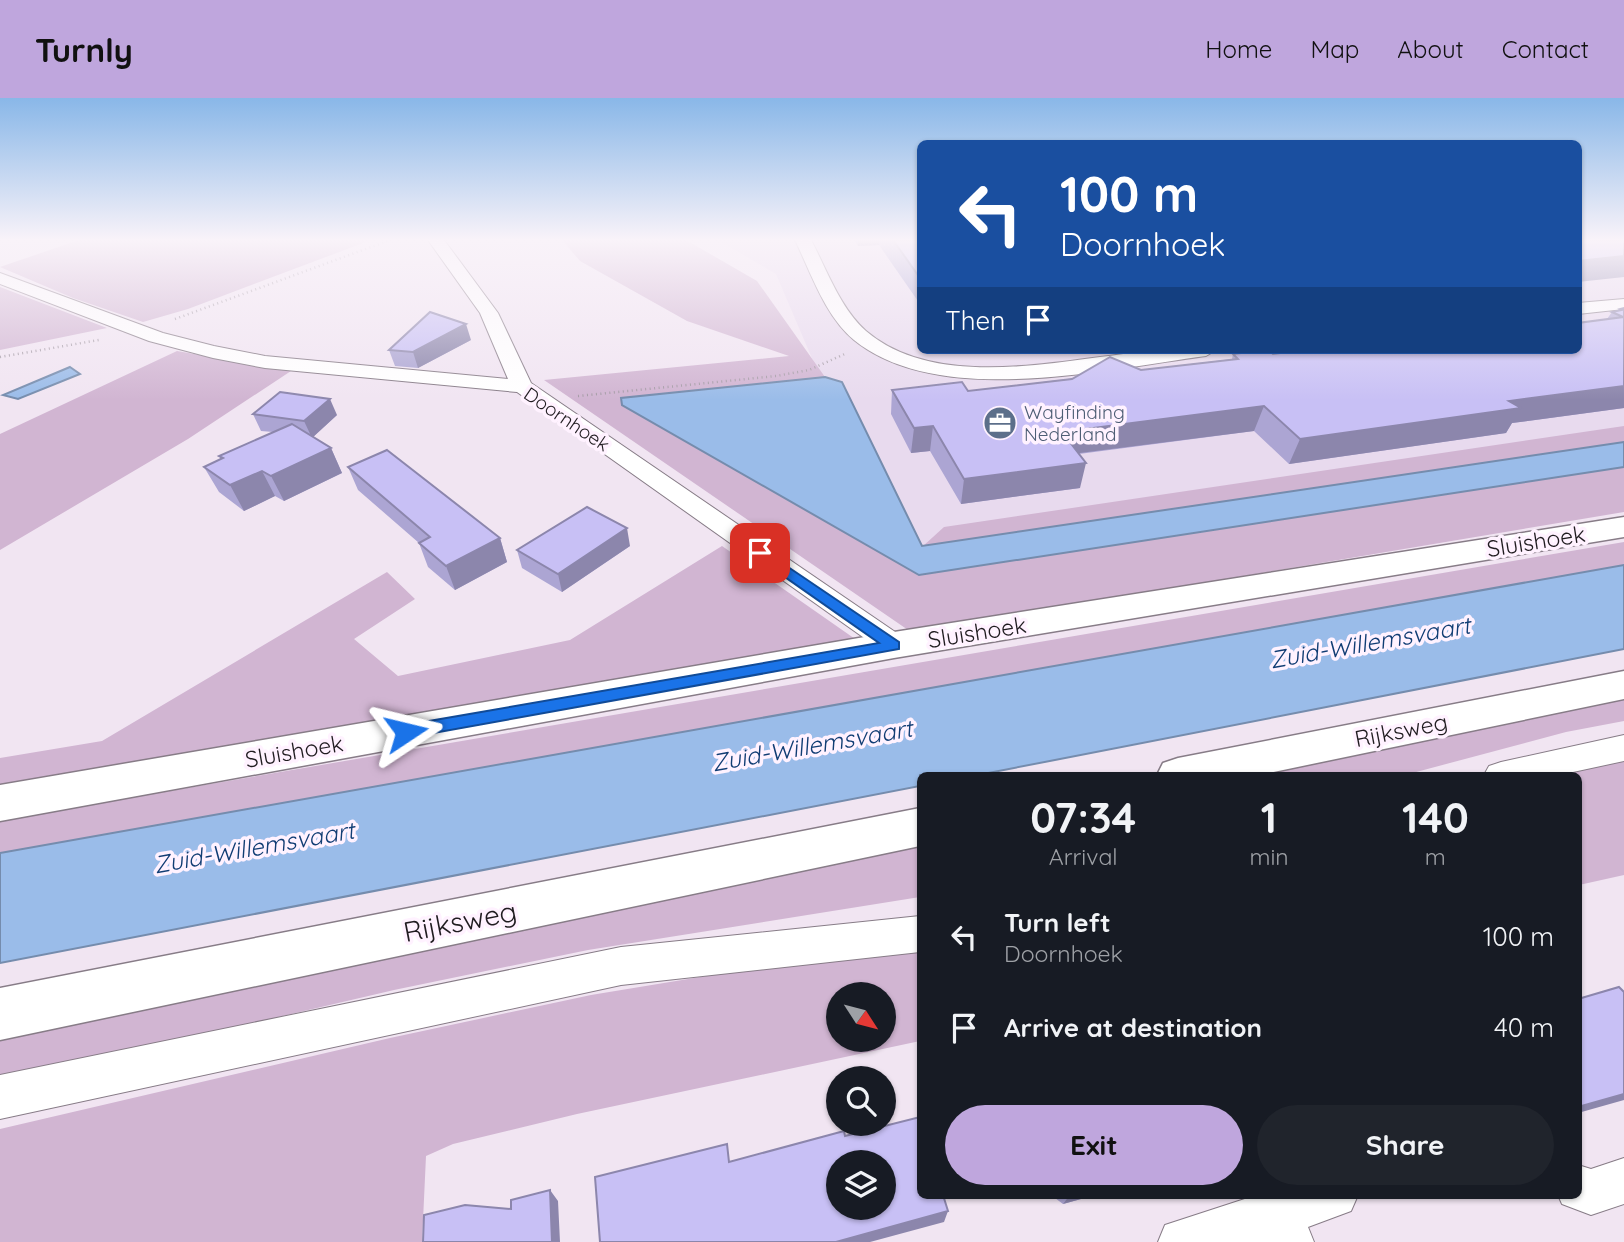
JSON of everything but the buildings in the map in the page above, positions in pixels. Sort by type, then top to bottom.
[{"type":"street","name":"Doornhoek","points":[[40,293],[141,332],[187,346],[265,362],[530,392],[894,645]]},
{"type":"street","points":[[475,293],[489,313],[530,392]]},
{"type":"street","points":[[832,293],[841,311],[870,342],[891,356],[953,371],[1022,372],[1173,354]]},
{"type":"street","points":[[1582,309],[1624,304]]},
{"type":"street","name":"Sluishoek","points":[[0,803],[894,645],[1624,527]]},
{"type":"street","name":"Rijksweg","points":[[1193,772],[1624,685]]},
{"type":"street","points":[[1515,772],[1624,748]]},
{"type":"street","name":"Rijksweg","points":[[0,1014],[917,828]]},
{"type":"street","points":[[0,1097],[621,966],[917,934]]},
{"type":"street","points":[[1582,1189],[1591,1192],[1624,1181]]},
{"type":"street","points":[[1182,1242],[1283,1228],[1329,1199]]},
{"type":"path","points":[[0,357],[141,332],[246,293]]},
{"type":"path","points":[[530,392],[776,376],[809,369],[870,342]]},
{"type":"shaded area","points":[[0,293],[17,293],[107,328],[0,350]]},
{"type":"shaded area","points":[[62,293],[229,293],[143,322]]},
{"type":"shaded area","points":[[638,293],[766,293],[825,377],[621,399],[919,575],[1624,467],[1624,512],[911,632],[544,380],[789,356],[687,321]]},
{"type":"shaded area","points":[[784,293],[917,293],[917,354],[1582,354],[1582,293],[1624,293],[1624,472],[910,588]]},
{"type":"shaded area","points":[[177,351],[291,371],[188,439],[0,550],[0,434]]},
{"type":"shaded area","points":[[1624,426],[1624,442],[922,547],[944,527]]},
{"type":"shaded area","points":[[1624,542],[1624,565],[0,853],[0,820]]},
{"type":"shaded area","points":[[722,546],[858,641],[0,786],[0,758],[102,741],[387,572],[415,599],[354,639],[398,676],[570,640]]},
{"type":"shaded area","points":[[1624,697],[1624,721],[1566,732],[1416,772],[1257,772]]},
{"type":"shaded area","points":[[1624,756],[1624,875],[1582,884],[1582,772],[1560,772]]},
{"type":"shaded area","points":[[917,843],[917,897],[588,950],[394,990],[0,1082],[0,1039],[546,919]]},
{"type":"shaded area","points":[[917,941],[917,1042],[896,1046],[896,982],[826,982],[826,1052],[868,1052],[577,1114],[453,1144],[426,1156],[422,1242],[0,1242],[0,1129],[390,1038],[591,995]]},
{"type":"water","points":[[70,367],[80,374],[18,399],[3,395]]},
{"type":"water","points":[[825,377],[842,382],[922,546],[1624,442],[1624,467],[919,575],[622,405],[621,398]]},
{"type":"water","name":"Zuid-Willemsvaart","points":[[1624,565],[1624,649],[993,772],[917,772],[917,787],[0,963],[0,853]]},
{"type":"place","name":"Wayfinding Nederland","points":[[1000,423]]},
{"type":"route","points":[[406,732],[894,645],[760,553]]}]
